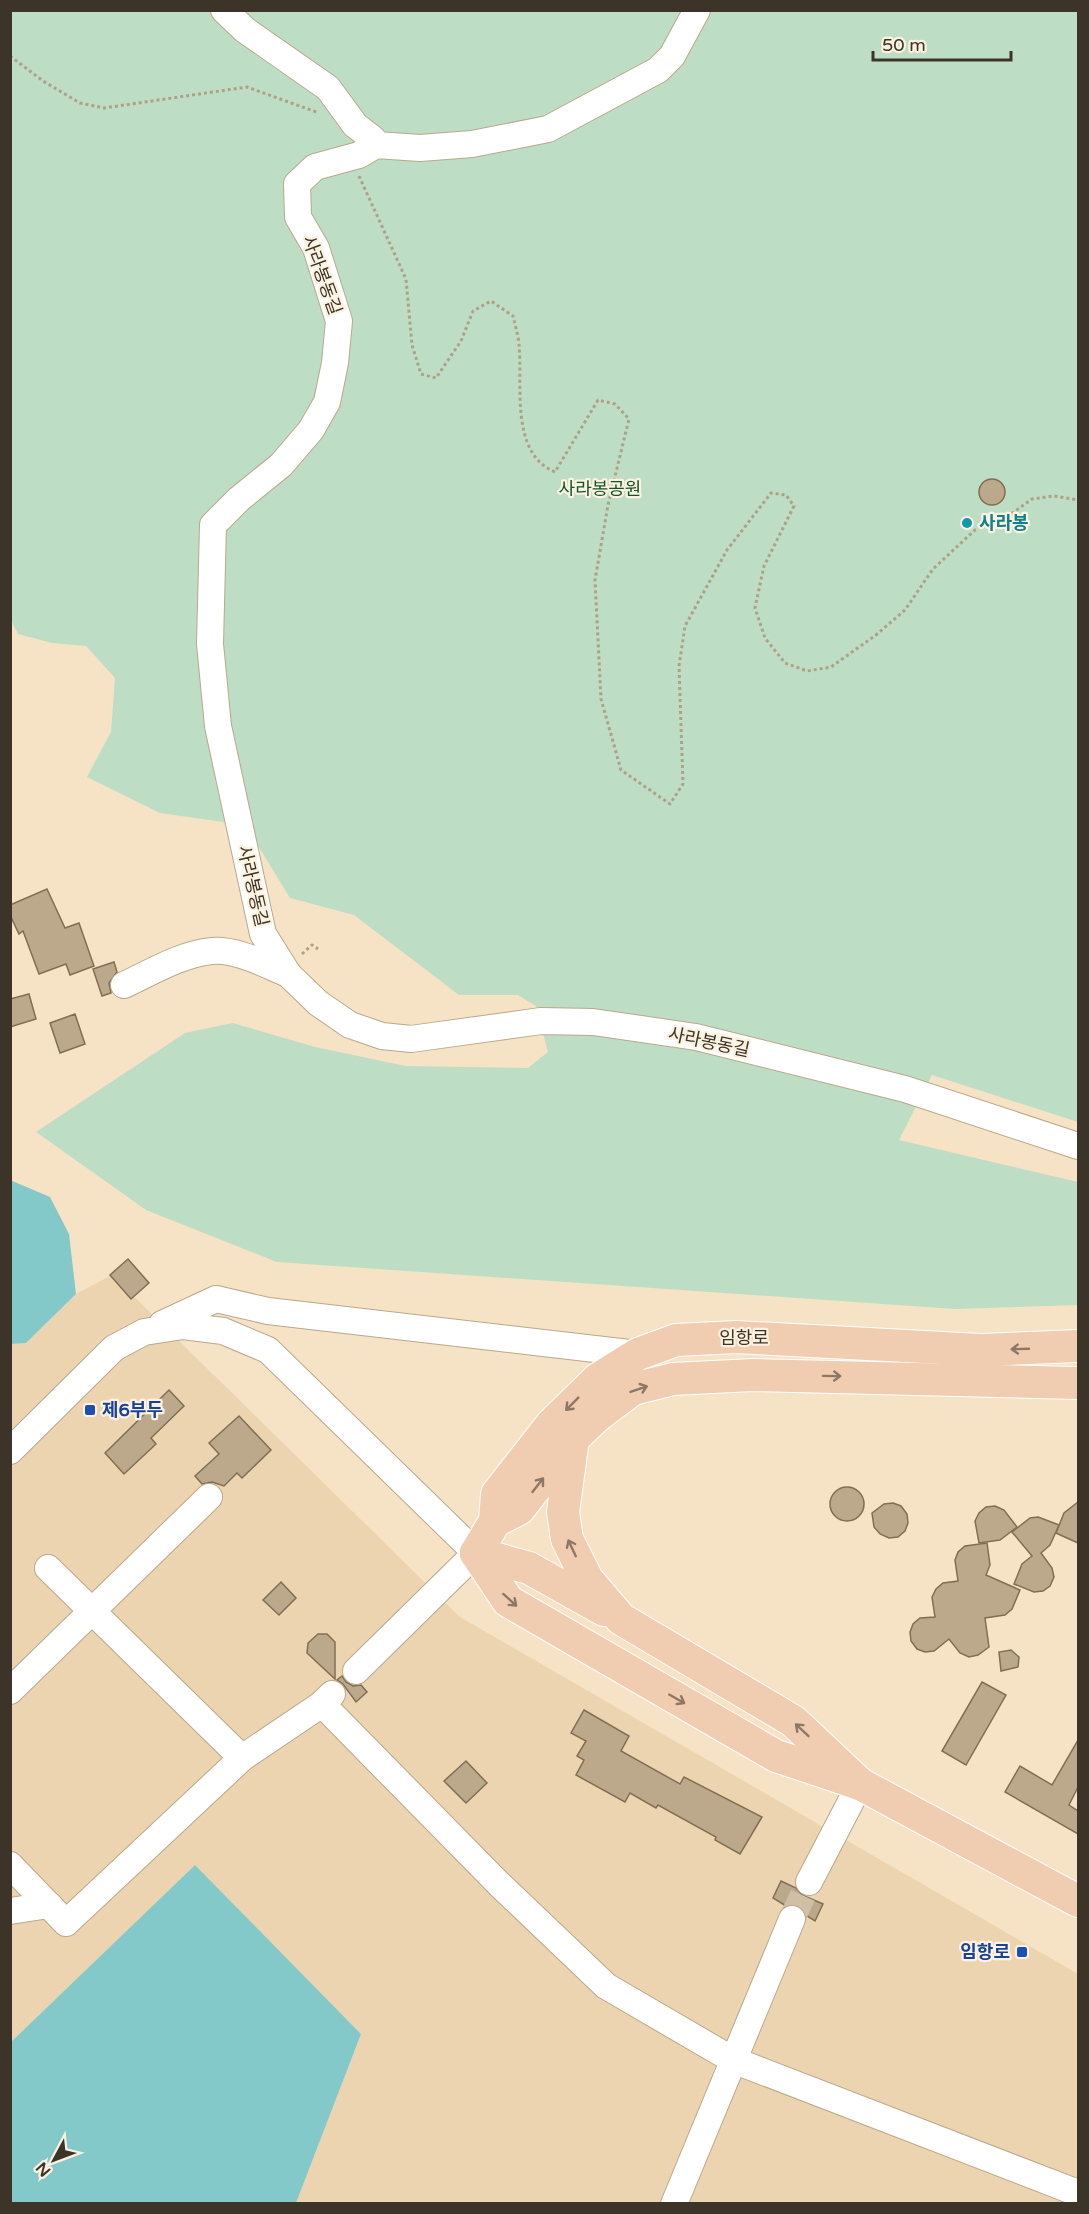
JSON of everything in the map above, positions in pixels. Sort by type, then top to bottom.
[{"type":"main road","name":"임항로","points":[[476,1553],[495,1521],[497,1494],[551,1425],[597,1379],[638,1354],[676,1340],[736,1337],[981,1350],[1078,1346]]},
{"type":"main road","name":"임항로","points":[[495,1521],[519,1509],[573,1439],[597,1416],[633,1389],[673,1379],[753,1375],[1078,1383]]},
{"type":"main road","points":[[573,1439],[562,1512],[567,1539],[586,1580],[621,1619]]},
{"type":"main road","points":[[476,1553],[529,1568],[621,1619],[793,1721],[860,1784]]},
{"type":"main road","points":[[476,1553],[508,1601],[776,1756],[860,1784],[1076,1894]]},
{"type":"street","points":[[224,10],[245,30],[328,88],[355,125],[374,139],[376,145]]},
{"type":"street","name":"사라봉동길","points":[[697,10],[672,56],[658,70],[548,129],[472,144],[420,148],[376,145],[359,155],[315,167],[297,184],[298,217],[316,248],[339,321],[335,363],[327,402],[311,430],[281,465],[239,499],[213,525],[210,644],[218,726],[263,934],[288,974],[318,1003],[350,1025],[382,1036],[411,1038],[542,1021],[593,1022],[696,1037],[905,1089],[1078,1146]]},
{"type":"street","points":[[124,985],[185,957],[214,951],[252,959],[288,974]]},
{"type":"street","points":[[10,1450],[114,1348],[216,1299],[268,1311],[638,1354]]},
{"type":"street","points":[[144,1332],[183,1326],[223,1331],[268,1350],[476,1553],[356,1671]]},
{"type":"street","points":[[10,1691],[209,1497]]},
{"type":"street","points":[[48,1568],[242,1758]]},
{"type":"street","points":[[10,1865],[66,1923],[242,1758],[327,1699],[499,1884],[606,1986],[733,2060],[1078,2193]]},
{"type":"street","points":[[809,1882],[860,1784]]},
{"type":"street","points":[[10,1911],[49,1905]]},
{"type":"street","points":[[674,2204],[792,1919]]},
{"type":"path","points":[[10,56],[43,81],[80,103],[104,108],[247,87],[355,125]]},
{"type":"path","points":[[349,156],[406,279],[412,345],[421,374],[436,378],[460,341],[473,311],[491,301],[513,316],[519,343],[524,434],[533,453],[545,468],[555,472],[598,400],[615,404],[629,418],[608,505],[595,580],[602,699],[621,770],[670,804],[682,784],[679,666],[686,626],[727,550],[771,493],[786,495],[794,506],[764,566],[755,608],[765,639],[785,663],[807,671],[831,667],[876,635],[905,610],[933,569],[975,530],[1006,517],[1032,499],[1054,496],[1078,500]]},
{"type":"shaded area","points":[[112,1275],[460,1617],[1078,1974],[1078,2203],[296,2203],[361,2034],[195,1865],[11,2042],[11,1344],[26,1343],[76,1294]]},
{"type":"green space","name":"사라봉공원","points":[[10,11],[1078,11],[1078,1122],[932,1075],[899,1140],[1078,1182],[1078,1305],[955,1309],[277,1262],[146,1210],[36,1132],[185,1033],[233,1023],[315,1047],[406,1066],[528,1068],[548,1052],[536,1006],[518,995],[459,995],[354,915],[290,898],[257,844],[224,822],[160,813],[87,777],[111,732],[115,678],[86,646],[52,643],[18,634],[11,620]]},
{"type":"water","points":[[10,1180],[50,1197],[69,1234],[76,1294],[26,1343],[11,1344]]},
{"type":"water","points":[[195,1865],[361,2034],[296,2203],[11,2203],[11,2042]]},
{"type":"building","points":[[992,479],[1001,483],[1005,492],[1001,501],[992,505],[983,501],[979,492],[983,483]]},
{"type":"building","points":[[47,889],[65,928],[79,923],[94,966],[70,975],[66,964],[39,974],[23,931],[19,934],[10,915],[10,905]]},
{"type":"building","points":[[114,962],[117,972],[109,983],[111,993],[102,996],[93,969]]},
{"type":"building","points":[[29,994],[36,1019],[10,1027],[10,999]]},
{"type":"building","points":[[75,1014],[85,1044],[60,1053],[50,1023]]},
{"type":"building","points":[[128,1259],[149,1283],[131,1299],[110,1275]]},
{"type":"building","points":[[169,1390],[184,1406],[151,1438],[156,1444],[124,1474],[105,1453]]},
{"type":"building","points":[[239,1416],[271,1450],[242,1478],[237,1473],[224,1486],[212,1482],[202,1484],[195,1476],[219,1454],[209,1443]]},
{"type":"building","points":[[847,1487],[859,1492],[864,1504],[859,1516],[847,1521],[835,1516],[830,1504],[835,1492]]},
{"type":"building","points":[[1078,1502],[1078,1543],[1056,1533],[1064,1513]]},
{"type":"building","points":[[893,1503],[901,1506],[907,1514],[908,1523],[905,1531],[898,1537],[889,1538],[880,1534],[874,1527],[872,1513],[884,1504]]},
{"type":"building","points":[[995,1506],[1004,1510],[1017,1527],[1000,1540],[979,1543],[975,1521],[986,1507]]},
{"type":"building","points":[[1038,1517],[1059,1525],[1050,1545],[1041,1553],[1052,1568],[1054,1577],[1050,1586],[1043,1591],[1034,1592],[1014,1584],[1022,1564],[1032,1556],[1012,1532],[1030,1518]]},
{"type":"building","points":[[987,1543],[990,1565],[986,1575],[1020,1590],[1012,1609],[1005,1615],[985,1618],[989,1647],[978,1655],[969,1657],[960,1653],[949,1639],[934,1651],[925,1652],[917,1649],[911,1641],[910,1632],[913,1624],[920,1618],[935,1617],[932,1597],[936,1589],[943,1583],[958,1581],[955,1560],[958,1552],[965,1546]]},
{"type":"building","points":[[281,1582],[296,1598],[279,1615],[263,1600]]},
{"type":"building","points":[[318,1634],[327,1634],[335,1642],[335,1679],[307,1653],[308,1643]]},
{"type":"building","points":[[1011,1650],[1019,1657],[1018,1667],[1001,1671],[999,1652]]},
{"type":"building","points":[[342,1676],[346,1682],[353,1686],[361,1685],[367,1692],[356,1702],[343,1684],[337,1680]]},
{"type":"building","points":[[982,1682],[1006,1695],[966,1765],[942,1751]]},
{"type":"building","points":[[584,1710],[629,1736],[621,1751],[680,1784],[684,1777],[762,1817],[740,1854],[715,1840],[716,1837],[658,1805],[656,1808],[630,1793],[625,1802],[576,1775],[584,1760],[577,1756],[586,1741],[571,1733]]},
{"type":"building","points":[[1078,1740],[1078,1787],[1069,1805],[1078,1811],[1078,1834],[1005,1792],[1020,1766],[1052,1785]]},
{"type":"building","points":[[466,1761],[487,1783],[466,1803],[444,1781]]},
{"type":"building","points":[[781,1881],[796,1888],[802,1895],[823,1904],[815,1921],[807,1916],[798,1905],[786,1906],[773,1898]]},
{"type":"tunnel","points":[[792,1919],[809,1882]]},
{"type":"place","name":"사라봉","points":[[967,523]]},
{"type":"place","name":"제6부두","points":[[90,1410]]},
{"type":"place","name":"임항로","points":[[1022,1952]]}]
